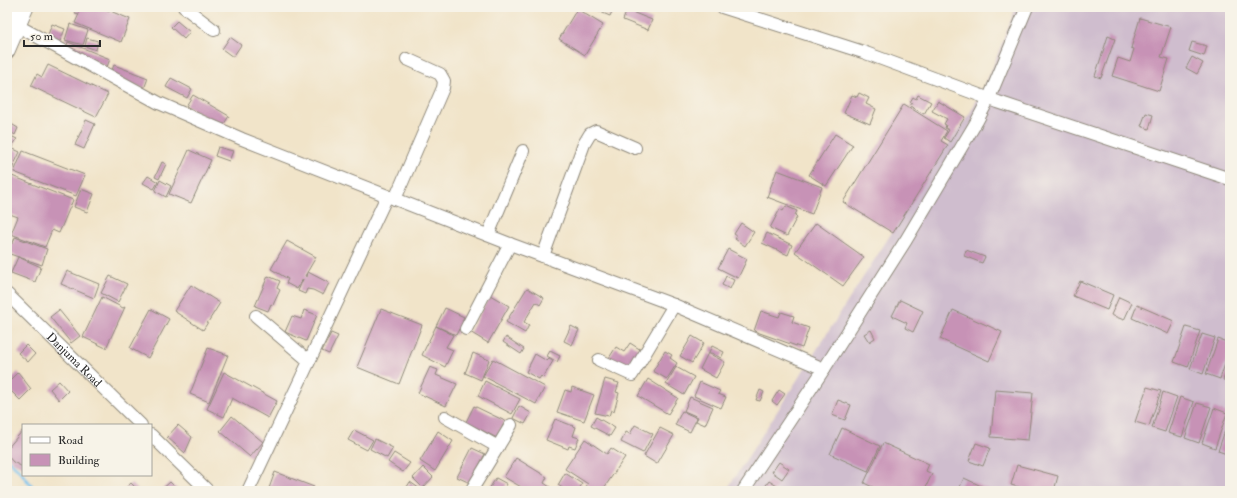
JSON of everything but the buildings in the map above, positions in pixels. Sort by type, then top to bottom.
[{"type":"main road","points":[[7,51],[12,24],[13,7]]},
{"type":"main road","points":[[12,24],[26,7]]},
{"type":"street","points":[[184,7],[214,30]]},
{"type":"street","points":[[722,7],[863,52],[998,102],[1230,179]]},
{"type":"street","points":[[743,491],[824,369],[906,240],[989,98],[1027,7]]},
{"type":"street","points":[[12,24],[159,103],[242,139],[510,244],[674,305],[824,369]]},
{"type":"street","points":[[248,491],[309,361],[391,198],[443,88],[444,81],[440,74],[407,59]]},
{"type":"street","points":[[543,256],[584,144],[590,134],[596,131],[635,148]]},
{"type":"street","points":[[488,235],[523,151]]},
{"type":"street","points":[[466,329],[510,244]]},
{"type":"street","name":"Danjuma Road","points":[[7,294],[140,424]]},
{"type":"street","points":[[599,360],[632,375],[674,305]]},
{"type":"street","points":[[256,316],[309,361]]},
{"type":"street","points":[[445,417],[498,447]]},
{"type":"street","points":[[471,491],[511,425]]},
{"type":"street","points":[[152,436],[208,491]]},
{"type":"shaded area","points":[[1016,7],[1230,7],[1230,491],[726,491],[950,142],[969,115],[990,74]]},
{"type":"waterway","points":[[7,459],[22,474]]},
{"type":"waterway","points":[[24,476],[36,491]]}]
